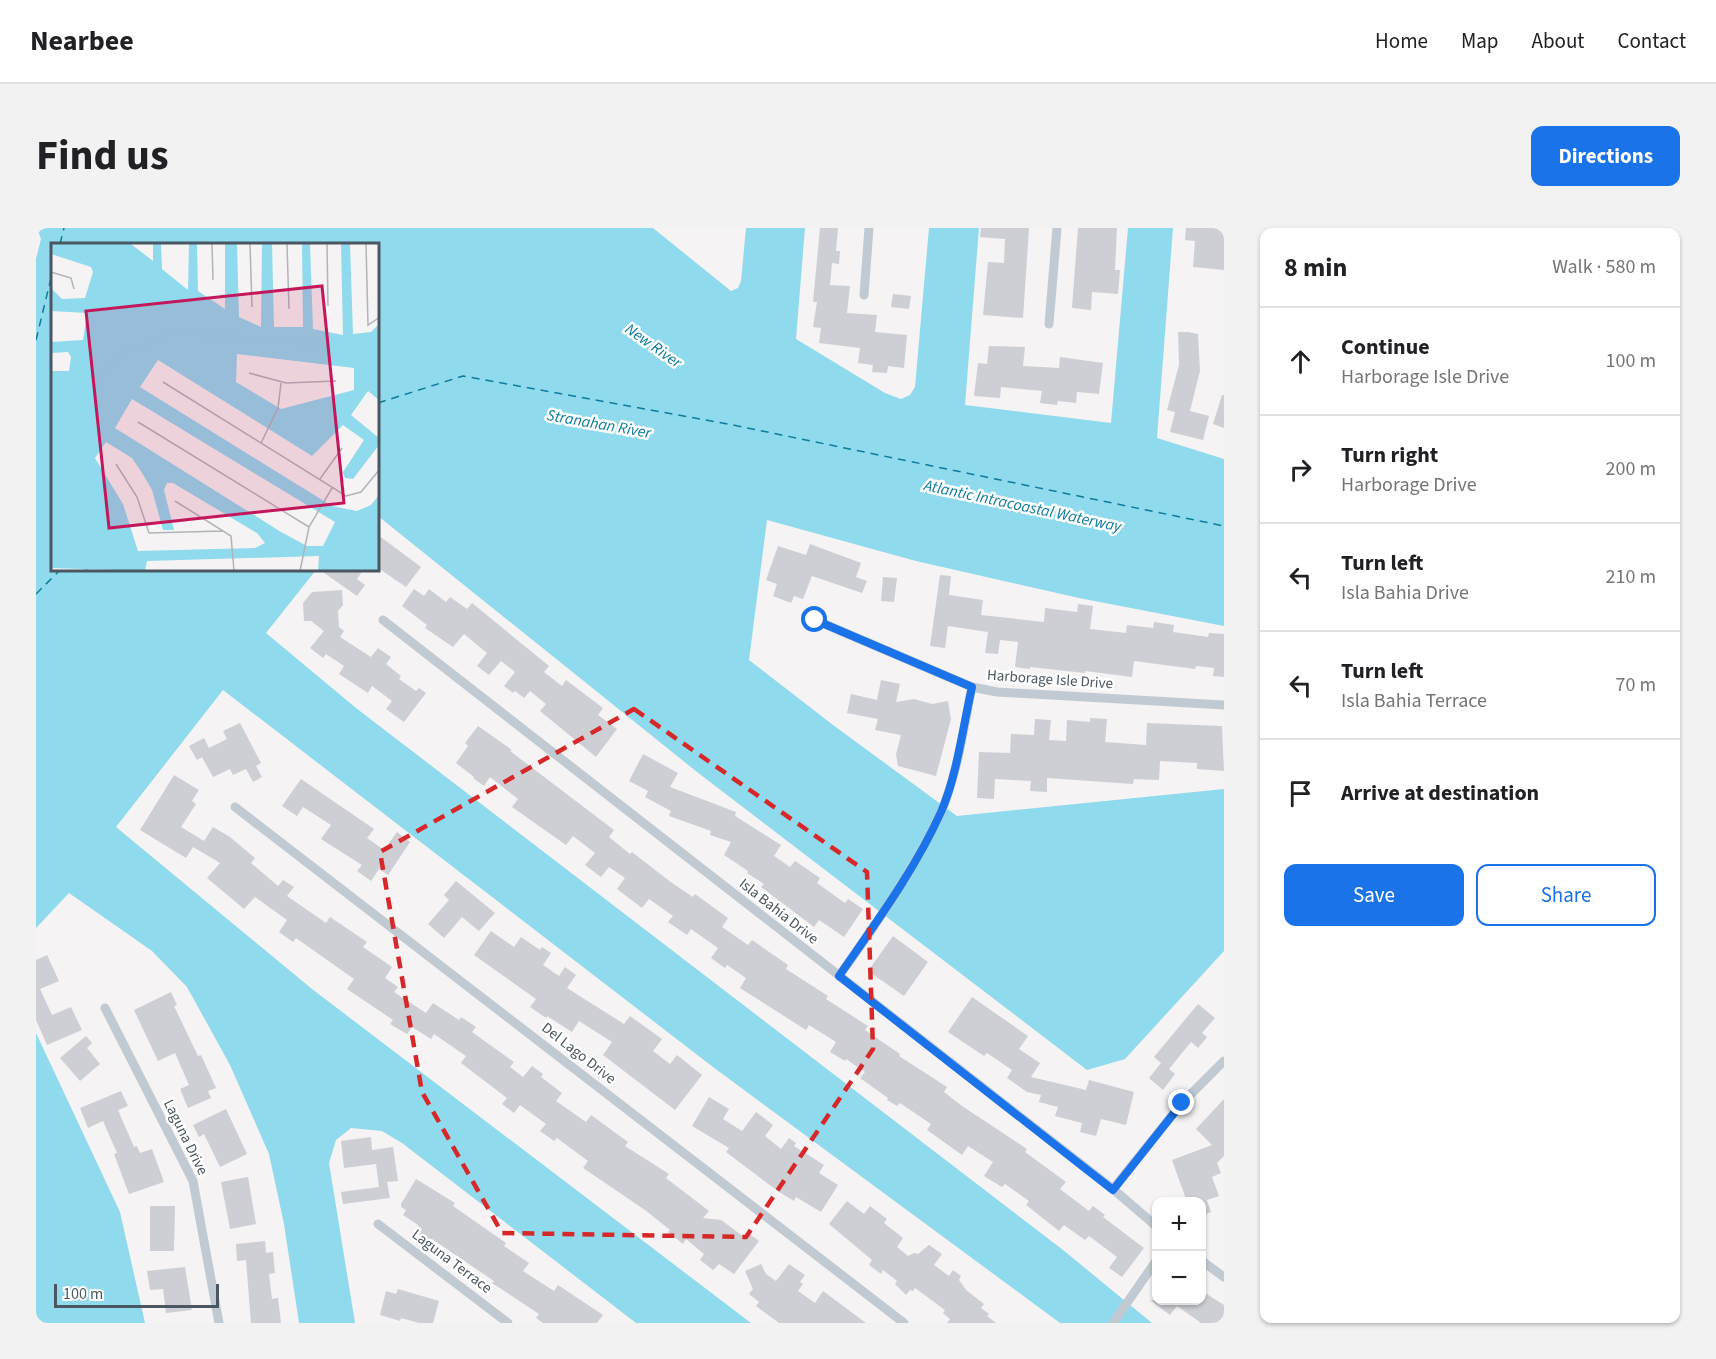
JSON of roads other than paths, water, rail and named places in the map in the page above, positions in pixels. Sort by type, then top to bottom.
[{"type":"street","points":[[864,295],[869,228]]},
{"type":"street","points":[[1049,324],[1057,228]]},
{"type":"street","name":"Isla Bahia Drive","points":[[383,620],[1152,1223]]},
{"type":"street","name":"Harborage Isle Drive","points":[[815,620],[972,687],[997,692],[1224,705]]},
{"type":"street","points":[[839,976],[878,920],[941,812],[950,787],[972,687]]},
{"type":"street","name":"Del Lago Drive","points":[[235,807],[904,1323]]},
{"type":"street","name":"Laguna Drive","points":[[105,1008],[192,1181],[219,1323]]},
{"type":"street","points":[[1113,1190],[1182,1103],[1224,1061]]},
{"type":"street","name":"Laguna Terrace","points":[[378,1224],[508,1323]]},
{"type":"street","points":[[1206,1264],[1224,1277]]},
{"type":"street","points":[[1113,1323],[1152,1267]]},
{"type":"water","points":[[37,228],[653,228],[731,291],[738,288],[741,281],[746,228],[805,228],[796,339],[885,393],[901,399],[910,395],[915,387],[929,228],[979,228],[965,405],[1111,423],[1128,228],[1173,228],[1157,438],[1224,459],[1224,626],[1079,598],[916,561],[767,520],[749,660],[957,816],[1224,789],[1224,951],[1125,1059],[1087,1070],[697,772],[380,518],[380,243],[51,243],[51,572],[314,572],[266,633],[356,708],[1063,1250],[1152,1323],[1060,1323],[713,1067],[223,690],[116,827],[312,989],[751,1323],[636,1323],[402,1143],[382,1131],[351,1128],[336,1140],[329,1163],[355,1323],[299,1323],[284,1224],[269,1154],[230,1065],[187,987],[152,951],[69,893],[36,928],[36,259],[41,239]]},
{"type":"water","points":[[36,1033],[120,1212],[145,1323],[36,1323]]},
{"type":"water label","name":"New River","points":[[654,345]]},
{"type":"water label","name":"Stranahan River","points":[[599,423]]},
{"type":"water label","name":"Atlantic Intracoastal Waterway","points":[[1023,505]]}]
